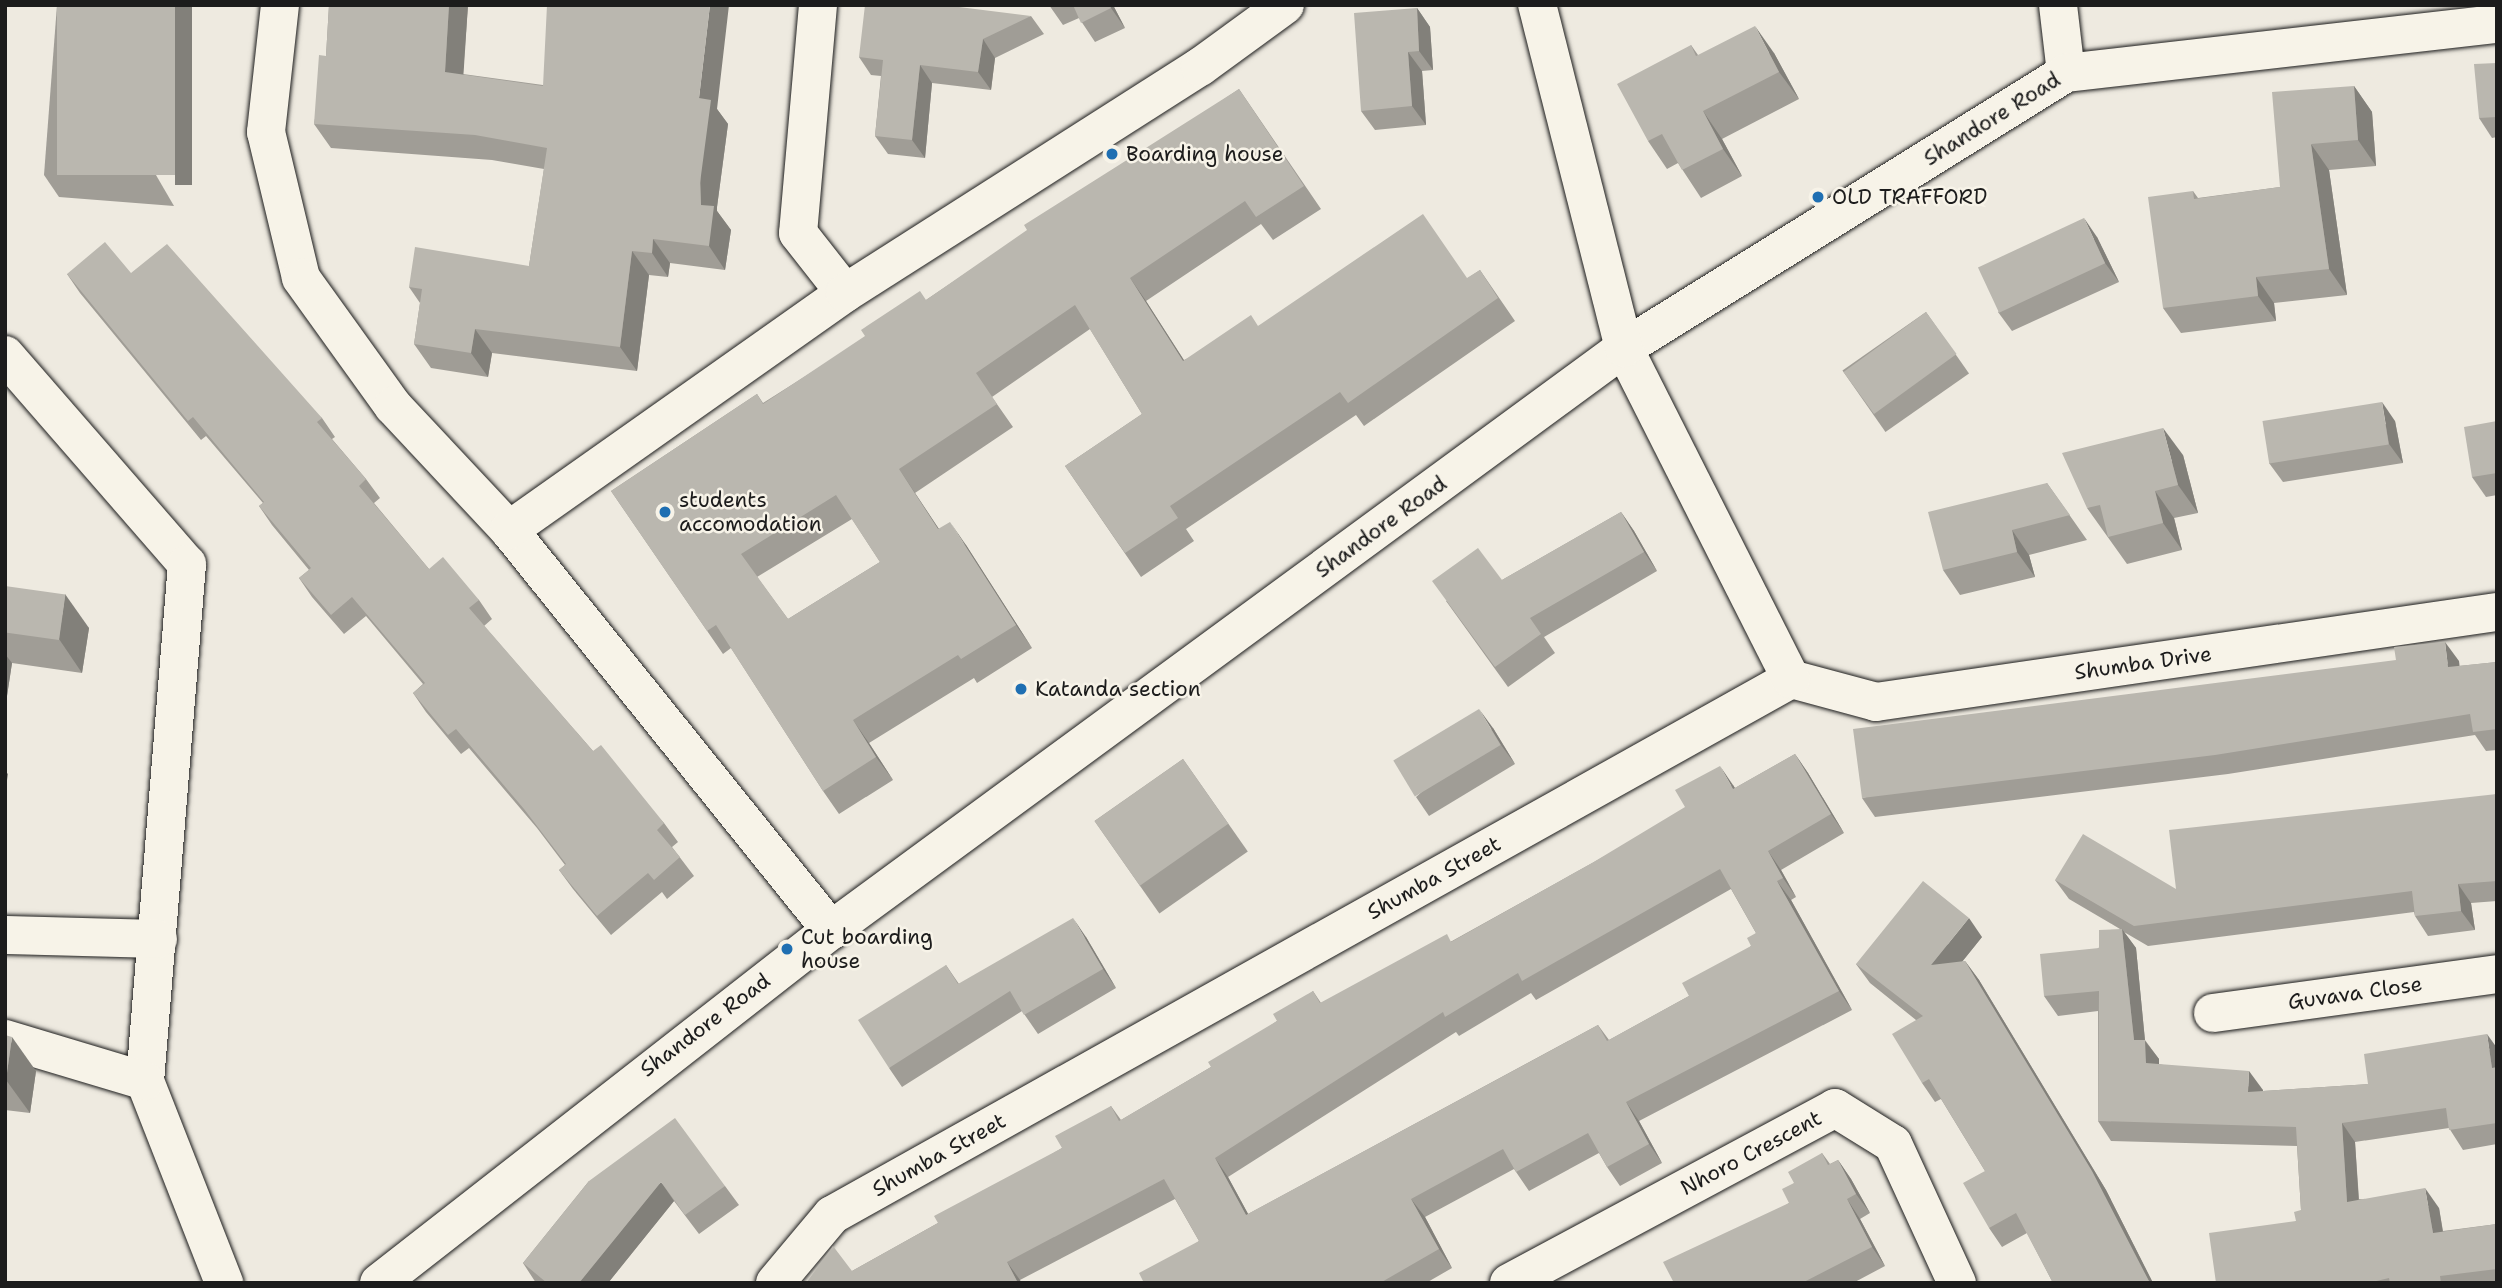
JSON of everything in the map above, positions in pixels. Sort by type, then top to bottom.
[{"type":"street","points":[[280,5],[266,132],[301,278],[393,407],[509,530],[831,930]]},
{"type":"street","points":[[818,5],[798,233],[845,293]]},
{"type":"street","points":[[509,530],[845,293],[1200,67],[1285,5]]},
{"type":"street","points":[[1537,5],[1625,348],[1791,679]]},
{"type":"street","points":[[2058,5],[2066,73]]},
{"type":"street","name":"Shandore Road","points":[[379,1283],[831,930],[1625,348],[2066,73],[2497,24]]},
{"type":"street","points":[[5,355],[187,564],[159,939],[145,1081],[224,1283]]},
{"type":"street","name":"Shumba Drive","points":[[1791,679],[1876,702],[2497,612]]},
{"type":"street","name":"Shumba Street","points":[[775,1283],[832,1215],[1791,679]]},
{"type":"street","points":[[5,935],[159,939]]},
{"type":"street","name":"Guvava Close","points":[[2213,1013],[2497,974]]},
{"type":"street","points":[[5,1039],[145,1081]]},
{"type":"street","name":"Nhoro Crescent","points":[[1509,1283],[1835,1108],[1893,1144],[1957,1283]]},
{"type":"building","points":[[57,5],[175,5],[175,175],[57,175]]},
{"type":"building","points":[[329,5],[449,5],[445,72],[543,86],[547,5],[710,5],[699,98],[711,100],[700,183],[701,205],[714,206],[709,246],[653,239],[652,253],[632,251],[620,347],[475,329],[471,353],[414,344],[422,289],[409,287],[415,247],[529,266],[547,148],[475,135],[314,124],[319,55],[326,56]]},
{"type":"building","points":[[865,5],[943,5],[1031,16],[983,39],[978,72],[920,65],[912,140],[875,136],[883,60],[859,57]]},
{"type":"building","points":[[1073,5],[1109,5],[1111,8],[1081,23]]},
{"type":"building","points":[[1417,8],[1419,51],[1408,52],[1412,106],[1361,111],[1354,13]]},
{"type":"building","points":[[1755,26],[1779,72],[1703,111],[1723,149],[1682,170],[1662,134],[1648,141],[1617,84],[1691,45],[1696,56]]},
{"type":"building","points":[[2497,63],[2497,117],[2479,118],[2474,64]]},
{"type":"building","points":[[2354,86],[2358,140],[2311,144],[2329,269],[2256,277],[2258,296],[2163,308],[2148,197],[2193,191],[2194,199],[2280,187],[2272,92]]},
{"type":"building","points":[[1239,89],[1304,186],[1256,217],[1245,201],[1130,278],[1183,361],[1251,315],[1258,326],[1423,214],[1467,278],[1480,270],[1498,298],[1348,403],[1340,392],[1170,506],[1178,518],[1125,553],[1065,466],[1142,414],[1075,305],[976,373],[997,404],[899,469],[938,529],[950,522],[1016,625],[961,659],[958,655],[853,720],[876,757],[823,791],[716,625],[707,631],[611,491],[757,394],[763,404],[865,336],[861,330],[920,291],[926,300],[1027,230],[1024,225]],"holes":[[[836,495],[880,562],[788,619],[741,554]]]},
{"type":"building","points":[[2084,218],[2105,263],[1999,313],[1978,267]]},
{"type":"building","points":[[105,242],[131,273],[167,244],[322,418],[317,422],[366,479],[359,486],[429,569],[443,557],[479,600],[469,608],[593,751],[601,745],[664,823],[657,830],[680,857],[654,880],[648,873],[597,916],[559,870],[566,864],[524,809],[456,729],[448,735],[413,693],[425,683],[352,597],[331,615],[299,578],[311,568],[259,506],[264,502],[193,417],[188,421],[67,274]]},
{"type":"building","points":[[1926,312],[1957,354],[1874,414],[1843,372]]},
{"type":"building","points":[[2382,402],[2389,444],[2269,463],[2262,421]]},
{"type":"building","points":[[2497,421],[2497,473],[2472,477],[2464,427]]},
{"type":"building","points":[[2163,428],[2178,485],[2155,491],[2163,523],[2108,537],[2100,505],[2087,508],[2062,453]]},
{"type":"building","points":[[2047,483],[2070,515],[2012,530],[2017,552],[1943,570],[1928,512]]},
{"type":"building","points":[[1621,512],[1644,552],[1530,618],[1541,634],[1495,667],[1432,581],[1478,548],[1502,580]]},
{"type":"building","points":[[5,586],[65,594],[59,640],[5,632]]},
{"type":"building","points":[[2445,642],[2448,667],[2497,662],[2497,729],[2473,732],[2470,714],[2215,755],[1862,798],[1853,729],[2396,660],[2394,647]]},
{"type":"building","points":[[1479,709],[1501,745],[1415,797],[1393,761]]},
{"type":"building","points":[[1795,754],[1831,814],[1768,851],[1783,878],[1777,881],[1839,991],[1626,1102],[1649,1144],[1607,1167],[1588,1133],[1516,1172],[1503,1149],[1411,1199],[1439,1249],[1380,1283],[1144,1283],[1139,1273],[1199,1241],[1164,1179],[1007,1262],[1018,1283],[806,1283],[833,1246],[852,1271],[938,1223],[934,1216],[1062,1148],[1055,1136],[1111,1106],[1119,1121],[1211,1067],[1208,1062],[1277,1021],[1273,1014],[1313,991],[1320,1003],[1447,934],[1451,942],[1592,863],[1685,807],[1675,790],[1720,766],[1733,789]],"holes":[[[1720,869],[1756,933],[1747,938],[1751,946],[1682,983],[1689,996],[1607,1041],[1598,1025],[1246,1215],[1215,1158],[1443,1012],[1445,1017],[1518,973],[1522,981]]]},
{"type":"building","points":[[1183,759],[1228,824],[1140,886],[1095,821]]},
{"type":"building","points":[[2497,794],[2497,881],[2458,884],[2461,911],[2415,916],[2412,891],[2134,926],[2055,880],[2083,834],[2176,889],[2169,830]]},
{"type":"building","points":[[1923,881],[1969,918],[1931,965],[1965,961],[2092,1171],[2150,1283],[2053,1283],[2016,1213],[1989,1228],[1963,1183],[1985,1171],[1929,1079],[1922,1083],[1892,1034],[1923,1016],[1856,964]]},
{"type":"building","points":[[1073,918],[1103,969],[1024,1015],[1010,991],[889,1068],[858,1020],[946,965],[958,984]]},
{"type":"building","points":[[2122,929],[2134,1040],[2145,1040],[2146,1063],[2249,1071],[2248,1092],[2368,1084],[2364,1054],[2487,1034],[2492,1068],[2497,1067],[2497,1123],[2449,1130],[2446,1108],[2342,1123],[2347,1202],[2425,1188],[2433,1233],[2497,1224],[2497,1269],[2440,1276],[2441,1283],[2390,1283],[2389,1278],[2368,1283],[2216,1283],[2209,1233],[2296,1221],[2294,1212],[2301,1210],[2296,1127],[2098,1121],[2099,991],[2044,996],[2040,954],[2099,948],[2099,930]]},
{"type":"building","points":[[5,1035],[12,1037],[6,1080],[5,1080]]},
{"type":"building","points":[[675,1118],[725,1186],[685,1215],[661,1182],[579,1283],[547,1283],[523,1263],[589,1181]]},
{"type":"building","points":[[1822,1153],[1828,1165],[1838,1160],[1856,1194],[1847,1199],[1872,1247],[1802,1283],[1674,1283],[1663,1262],[1789,1203],[1782,1189],[1794,1183],[1788,1172]]},
{"type":"place","name":"Boarding house","points":[[1112,154]]},
{"type":"place","name":"OLD TRAFFORD","points":[[1818,197]]},
{"type":"place","name":"students accomodation","points":[[665,512]]},
{"type":"place","name":"Katanda section","points":[[1021,689]]},
{"type":"place","name":"Cut boarding house","points":[[787,949]]}]
